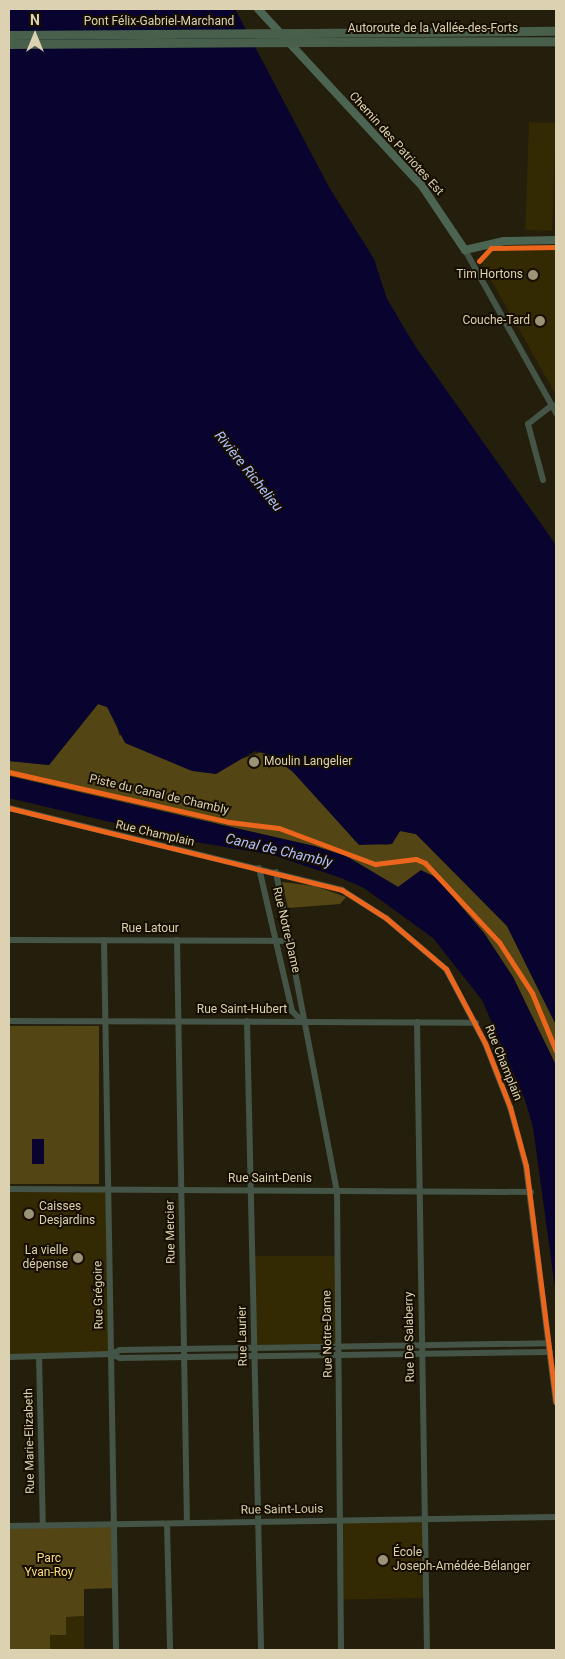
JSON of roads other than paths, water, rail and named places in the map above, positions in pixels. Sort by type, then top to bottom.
[{"type":"highway","name":"Autoroute de la Vallée-des-Forts","points":[[309,38],[556,33]]},
{"type":"highway","name":"Pont Félix-Gabriel-Marchand","points":[[9,35],[309,38]]},
{"type":"highway","name":"Pont Félix-Gabriel-Marchand","points":[[9,44],[309,38]]},
{"type":"main road","name":"Chemin des Patriotes Est","points":[[258,9],[422,186],[465,250]]},
{"type":"main road","points":[[465,250],[504,241],[556,240]]},
{"type":"street","name":"Chemin des Patriotes Est","points":[[465,250],[556,413]]},
{"type":"street","points":[[543,480],[528,424],[552,405]]},
{"type":"street","name":"Rue Champlain","points":[[9,808],[260,868],[342,890],[386,918],[446,969],[476,1023],[510,1107],[531,1192],[556,1402]]},
{"type":"street","name":"Rue Notre-Dame","points":[[260,868],[278,941],[292,1012],[303,1022]]},
{"type":"street","name":"Rue Notre-Dame","points":[[276,872],[291,941],[303,1022],[337,1191],[341,1650]]},
{"type":"street","name":"Rue Latour","points":[[9,940],[291,941]]},
{"type":"street","name":"Rue Grégoire","points":[[104,940],[116,1650]]},
{"type":"street","name":"Rue Mercier","points":[[177,940],[187,1523]]},
{"type":"street","name":"Rue Saint-Hubert","points":[[9,1020],[476,1023]]},
{"type":"street","name":"Rue Laurier","points":[[247,1021],[261,1650]]},
{"type":"street","name":"Rue De Salaberry","points":[[417,1022],[417,1191],[427,1650]]},
{"type":"street","name":"Rue Saint-Denis","points":[[9,1189],[531,1192]]},
{"type":"street","points":[[421,1350],[548,1343]]},
{"type":"street","points":[[9,1357],[111,1354],[120,1350],[254,1348],[339,1351]]},
{"type":"street","points":[[111,1354],[120,1358],[254,1356],[339,1351],[550,1352]]},
{"type":"street","name":"Rue Marie-Elizabeth","points":[[39,1356],[43,1526]]},
{"type":"street","name":"Rue Saint-Louis","points":[[9,1526],[556,1517]]},
{"type":"street","points":[[167,1524],[170,1650]]},
{"type":"water","name":"Rivière Richelieu","points":[[9,9],[235,9],[329,187],[374,259],[387,299],[415,346],[556,545],[556,1025],[507,926],[416,834],[400,831],[392,844],[359,845],[292,771],[267,754],[255,751],[216,774],[192,771],[125,743],[107,707],[98,704],[49,765],[9,761]]},
{"type":"water","name":"Canal de Chambly","points":[[9,776],[314,846],[346,856],[398,887],[421,870],[437,878],[484,933],[513,977],[555,1063],[556,1295],[533,1127],[525,1100],[482,1000],[433,938],[364,888],[341,878],[273,855],[190,841],[9,798]]},
{"type":"water","points":[[32,1139],[44,1139],[44,1164],[32,1164]]},
{"type":"place","name":"Tim Hortons","points":[[533,275]]},
{"type":"place","name":"Couche-Tard","points":[[540,321]]},
{"type":"place","name":"Moulin Langelier","points":[[254,762]]},
{"type":"place","name":"Caisses Desjardins","points":[[29,1214]]},
{"type":"place","name":"La vielle dépense","points":[[78,1258]]},
{"type":"place","name":"École Joseph-Amédée-Bélanger","points":[[383,1560]]},
{"type":"park label","name":"Parc Yvan-Roy","points":[[49,1566]]}]
